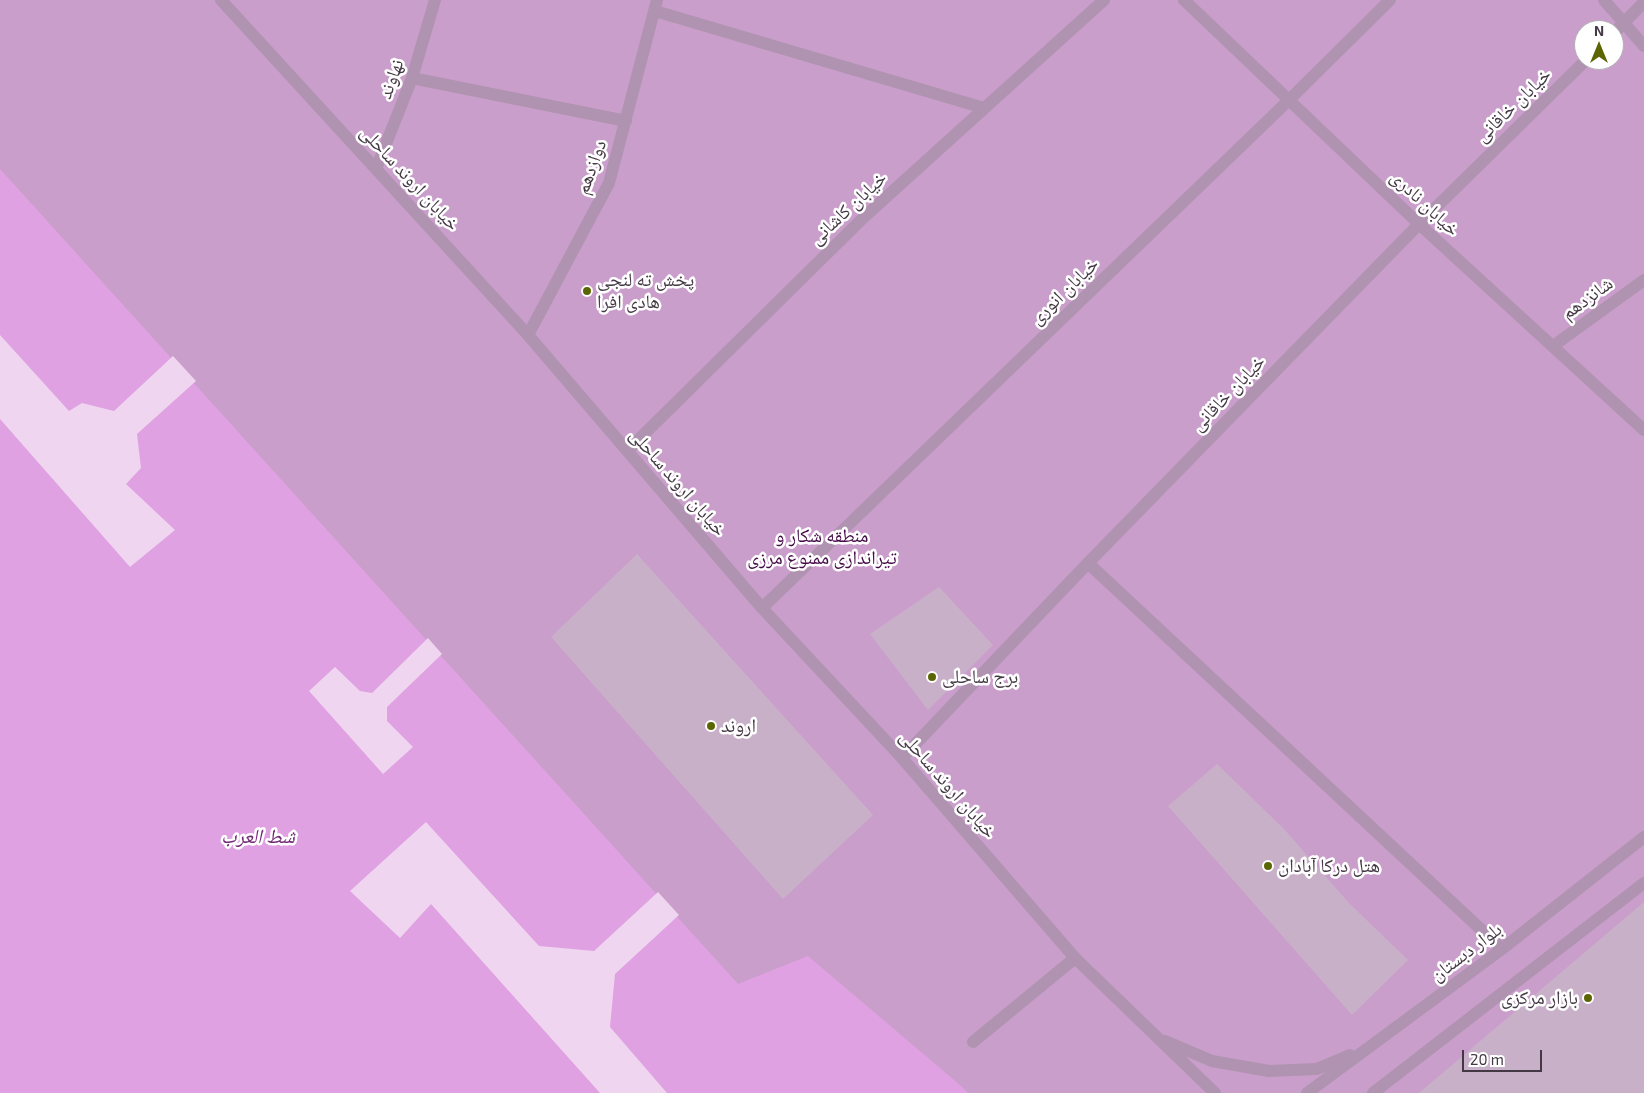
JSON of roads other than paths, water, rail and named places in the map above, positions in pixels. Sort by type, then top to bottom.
[{"type":"street","name":"خیابان اروند ساحلی","points":[[221,0],[528,335],[762,608],[902,758],[1075,958],[1215,1093]]},
{"type":"street","name":"نهاوند","points":[[376,169],[412,78],[436,0]]},
{"type":"street","name":"خیابان کاشانی","points":[[627,451],[862,219],[1104,0]]},
{"type":"street","name":"خیابان نادری","points":[[1184,0],[1419,224],[1644,430]]},
{"type":"street","name":"خیابان انوری","points":[[762,608],[1289,100],[1390,0]]},
{"type":"street","points":[[1604,0],[1621,20]]},
{"type":"street","points":[[1644,2],[1624,23],[1644,46]]},
{"type":"street","points":[[656,5],[984,108]]},
{"type":"street","name":"دوازدهم","points":[[528,335],[609,183],[656,5]]},
{"type":"street","name":"خیابان خاقانی","points":[[902,758],[1088,563],[1419,224],[1576,70]]},
{"type":"street","points":[[412,78],[626,121]]},
{"type":"street","name":"شانزدهم","points":[[1553,346],[1644,280]]},
{"type":"street","points":[[1088,563],[1502,949]]},
{"type":"street","name":"بلوار دبستان","points":[[1307,1093],[1502,949],[1644,837]]},
{"type":"street","points":[[1373,1093],[1644,883]]},
{"type":"street","points":[[973,1042],[1075,958]]},
{"type":"street","points":[[1158,1038],[1212,1061],[1269,1071],[1317,1069],[1369,1048]]},
{"type":"water","name":"شط العرب","points":[[0,169],[738,984],[808,956],[968,1093],[0,1093]]},
{"type":"place","name":"پخش ته لنجی هادی افرا","points":[[587,291]]},
{"type":"place","name":"برج ساحلی","points":[[932,677]]},
{"type":"place","name":"اروند","points":[[711,726]]},
{"type":"place","name":"هتل درکا آبادان","points":[[1268,866]]},
{"type":"place","name":"بازار مرکزی","points":[[1588,998]]},
{"type":"park label","name":"منطقه شکار و تیراندازی ممنوع مرزی","points":[[822,547]]}]
